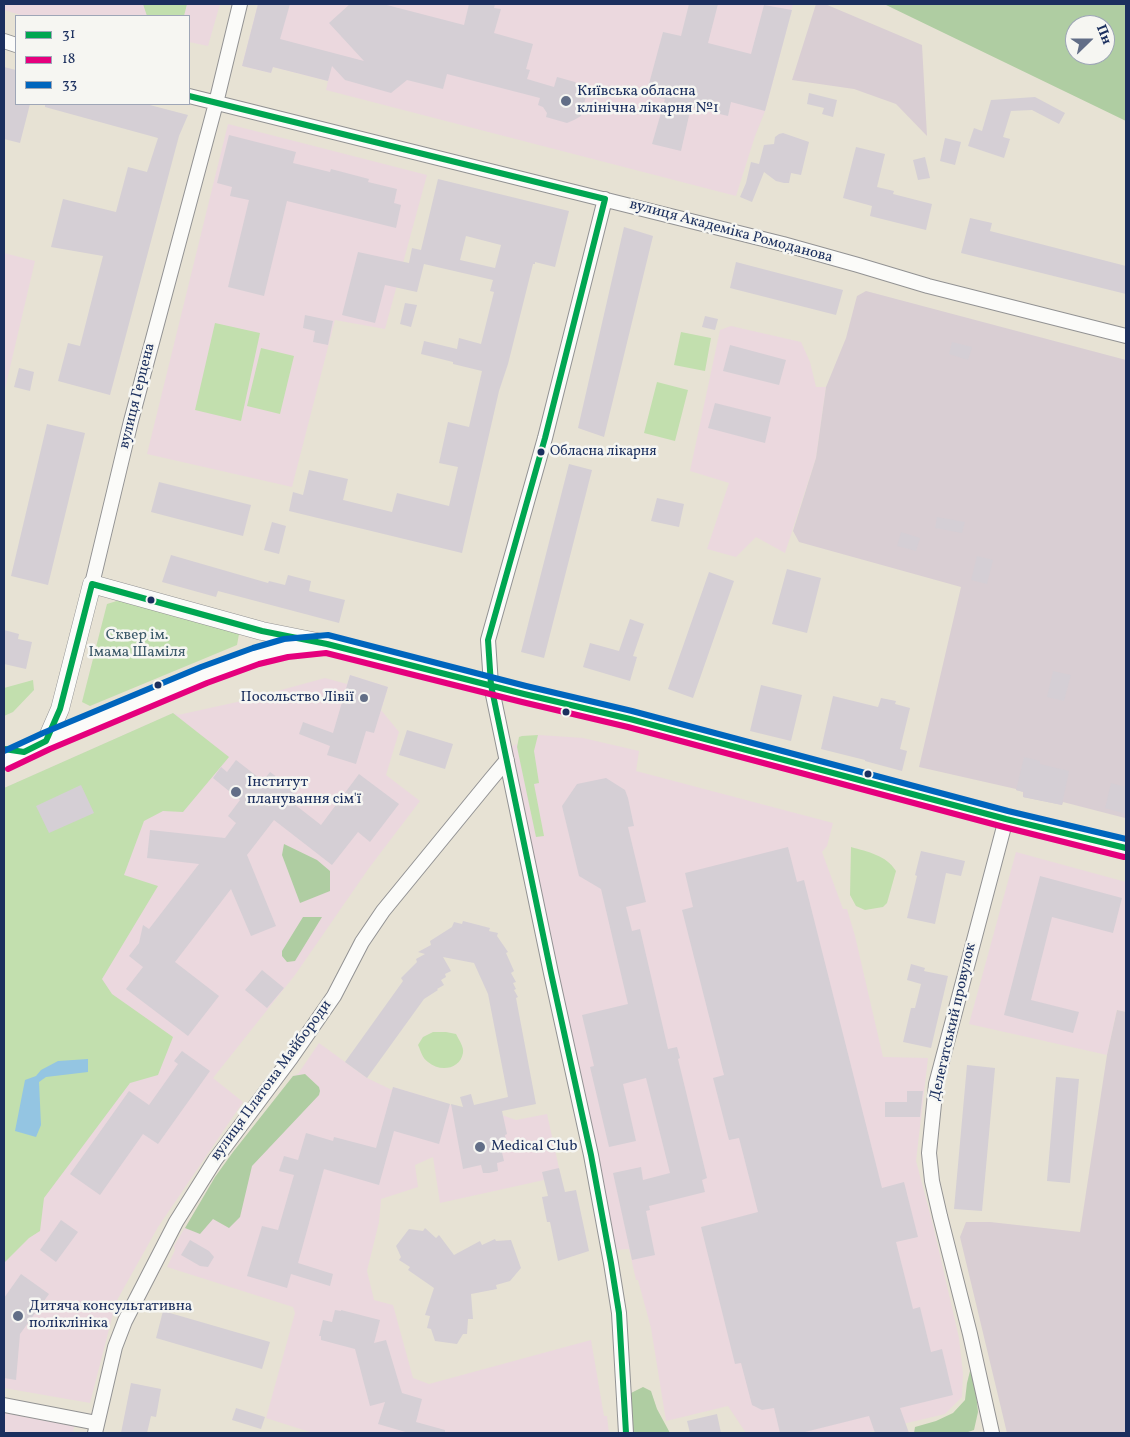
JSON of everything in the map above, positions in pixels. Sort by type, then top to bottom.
[{"type":"street","name":"вулиця Герцена","points":[[46,741],[60,709],[131,421],[216,103],[240,4]]},
{"type":"street","name":"вулиця Академіка Ромоданова","points":[[190,96],[783,244],[928,286],[1126,336]]},
{"type":"street","points":[[605,199],[545,438],[488,640],[491,685],[591,1155],[611,1263],[620,1328],[626,1433]]},
{"type":"street","points":[[92,584],[262,631],[328,644],[630,719],[1126,848]]},
{"type":"street","points":[[4,761],[46,741],[204,675],[256,656],[286,648],[328,644]]},
{"type":"street","points":[[4,749],[24,752]]},
{"type":"street","name":"вулиця Платона Майбороди","points":[[96,1428],[115,1347],[125,1321],[176,1222],[216,1160],[334,996],[362,942],[383,911],[507,760]]},
{"type":"street","name":"Делегатський провулок","points":[[992,1433],[970,1334],[932,1181],[929,1153],[936,1084],[1006,818]]},
{"type":"street","points":[[4,1405],[96,1428]]},
{"type":"shaded area","points":[[4,4],[220,4],[208,46],[190,42],[190,15],[21,15],[4,10]]},
{"type":"shaded area","name":"Київська обласна клінічна лікарня №1","points":[[258,4],[793,4],[765,111],[736,196],[326,90],[328,81],[273,67],[271,73],[242,66]]},
{"type":"shaded area","points":[[816,4],[825,4],[922,45],[927,136],[896,104],[854,89],[792,80]]},
{"type":"shaded area","points":[[228,124],[427,175],[385,329],[335,320],[292,487],[147,454]]},
{"type":"shaded area","points":[[4,253],[35,261],[4,393]]},
{"type":"shaded area","points":[[866,291],[1126,360],[1125,818],[1063,802],[1062,805],[1023,797],[1023,792],[1016,789],[919,767],[961,587],[799,542],[793,531],[816,458],[826,387],[846,338],[857,296]]},
{"type":"shaded area","points":[[731,326],[801,342],[810,362],[816,387],[826,387],[816,458],[785,553],[756,537],[736,557],[707,549],[729,483],[690,471],[720,330]]},
{"type":"shaded area","points":[[350,675],[388,687],[381,710],[399,732],[386,775],[420,801],[369,868],[295,975],[213,1078],[243,1102],[158,1227],[116,1302],[90,1403],[4,1388],[4,788],[173,713],[178,715],[237,702],[325,678],[347,684]]},
{"type":"shaded area","points":[[538,735],[583,738],[639,751],[636,771],[833,823],[827,846],[822,852],[843,909],[847,909],[883,1057],[928,1058],[916,1161],[959,1338],[963,1374],[962,1397],[945,1414],[865,1433],[746,1433],[728,1406],[666,1421],[651,1328],[638,1280],[636,1280],[629,1249],[613,1250],[510,747]]},
{"type":"shaded area","points":[[1016,852],[1126,882],[1126,1012],[1117,1010],[1107,1055],[969,1024]]},
{"type":"shaded area","points":[[1117,1010],[1126,1012],[1126,1433],[1007,1433],[960,1237],[966,1222],[990,1222],[1080,1232],[1107,1055]]},
{"type":"shaded area","points":[[319,1043],[367,1078],[392,1090],[393,1087],[436,1100],[434,1107],[442,1102],[457,1107],[496,1113],[516,1120],[547,1114],[561,1177],[440,1203],[433,1157],[415,1165],[418,1187],[381,1199],[379,1222],[367,1271],[374,1300],[393,1305],[413,1378],[429,1384],[591,1340],[604,1416],[607,1416],[609,1433],[313,1433],[266,1418],[295,1313],[293,1307],[167,1267],[175,1250],[174,1246],[215,1177],[293,1076],[298,1074]]},
{"type":"shaded area","points":[[4,1413],[74,1426],[73,1433],[4,1433]]},
{"type":"green space","points":[[143,4],[187,4],[184,15],[147,15]]},
{"type":"green space","points":[[884,4],[1126,4],[1126,121]]},
{"type":"green space","points":[[215,323],[260,333],[241,421],[195,410]]},
{"type":"green space","points":[[681,332],[711,338],[705,371],[674,365]]},
{"type":"green space","points":[[261,348],[294,356],[280,414],[247,406]]},
{"type":"green space","points":[[657,382],[688,390],[675,441],[644,433]]},
{"type":"green space","name":"Сквер ім. Імама Шаміля","points":[[120,600],[239,634],[237,645],[90,706],[82,702],[107,604]]},
{"type":"green space","points":[[33,680],[34,690],[13,712],[4,716],[4,688]]},
{"type":"green space","points":[[173,713],[229,757],[183,812],[163,811],[144,821],[124,875],[158,886],[102,979],[112,994],[173,1037],[158,1075],[130,1083],[44,1198],[40,1231],[29,1238],[4,1263],[4,788]]},
{"type":"green space","points":[[538,735],[534,751],[539,783],[534,784],[544,836],[536,837],[517,747],[519,737]]},
{"type":"green space","points":[[284,844],[317,860],[330,871],[330,891],[300,903],[282,855]]},
{"type":"green space","points":[[851,847],[882,858],[896,871],[887,903],[883,907],[865,910],[856,906],[850,895]]},
{"type":"green space","points":[[303,917],[322,917],[295,961],[287,962],[282,956],[282,951]]},
{"type":"green space","points":[[433,1032],[456,1034],[463,1053],[461,1059],[454,1066],[448,1068],[438,1067],[424,1058],[418,1045],[423,1037]]},
{"type":"green space","points":[[305,1074],[319,1087],[319,1095],[252,1166],[240,1217],[229,1228],[213,1219],[200,1234],[185,1228],[215,1177],[233,1152],[293,1076]]},
{"type":"green space","points":[[970,1371],[974,1374],[978,1412],[974,1430],[965,1433],[914,1433],[915,1427],[936,1421],[953,1413],[965,1400]]},
{"type":"green space","points":[[643,1387],[651,1391],[657,1409],[670,1433],[633,1433],[631,1393]]},
{"type":"water","points":[[88,1059],[88,1072],[46,1077],[39,1082],[41,1125],[36,1137],[15,1131],[25,1080],[36,1076],[41,1070],[58,1061]]},
{"type":"building","points":[[258,4],[290,4],[280,39],[364,61],[329,23],[350,4],[383,4],[464,25],[469,4],[495,4],[494,8],[501,9],[494,33],[533,44],[526,69],[530,70],[527,79],[554,87],[557,77],[575,82],[586,96],[581,116],[567,123],[546,117],[547,113],[543,107],[538,105],[540,98],[447,74],[443,89],[407,80],[391,93],[345,80],[332,66],[328,81],[273,67],[271,73],[242,66]]},
{"type":"building","points":[[689,4],[718,4],[708,43],[751,54],[764,5],[792,10],[765,111],[731,102],[728,116],[691,107],[681,151],[652,144],[665,99],[646,95],[663,32],[681,36]]},
{"type":"building","points":[[4,67],[15,70],[15,105],[30,105],[20,143],[4,139]]},
{"type":"building","points":[[809,93],[837,100],[833,117],[822,114],[824,108],[807,104]]},
{"type":"building","points":[[1035,97],[1065,113],[1059,124],[1032,110],[1011,111],[1003,137],[1010,139],[1004,158],[968,146],[974,128],[982,131],[991,100]]},
{"type":"building","points":[[45,105],[150,105],[188,115],[179,136],[110,395],[58,381],[68,343],[80,346],[103,256],[51,247],[63,199],[116,212],[128,167],[147,172],[158,138],[45,107]]},
{"type":"building","points":[[783,133],[809,142],[801,175],[791,173],[789,183],[784,183],[776,181],[764,172],[752,202],[740,197],[746,183],[751,162],[759,164],[764,145],[774,144],[775,137]]},
{"type":"building","points":[[229,135],[296,152],[293,163],[330,172],[331,169],[369,179],[368,182],[397,189],[394,203],[401,205],[396,228],[287,201],[264,296],[228,287],[249,200],[230,196],[232,187],[217,183]]},
{"type":"building","points":[[945,138],[961,142],[955,165],[940,161]]},
{"type":"building","points":[[856,147],[885,154],[877,187],[894,191],[893,194],[932,204],[926,230],[870,216],[872,206],[843,198]]},
{"type":"building","points":[[925,157],[930,178],[918,180],[913,160]]},
{"type":"building","points":[[438,179],[569,211],[555,267],[535,262],[533,264],[508,364],[499,391],[462,553],[289,511],[293,492],[303,495],[309,470],[348,479],[343,500],[392,512],[397,493],[449,506],[458,467],[439,463],[448,422],[469,427],[482,371],[421,354],[424,341],[457,349],[459,338],[481,344],[494,292],[490,291],[493,280],[424,264],[417,292],[385,285],[375,323],[342,315],[358,252],[409,263],[412,248],[421,250]],"holes":[[[466,236],[501,245],[495,268],[460,260]]]},
{"type":"building","points":[[970,218],[992,223],[990,231],[1126,266],[1126,294],[961,253]]},
{"type":"building","points":[[624,227],[653,236],[604,437],[578,428]]},
{"type":"building","points":[[736,262],[843,290],[836,315],[730,288]]},
{"type":"building","points":[[405,303],[417,305],[411,327],[400,324]]},
{"type":"building","points":[[305,315],[333,321],[328,345],[313,342],[315,331],[303,328]]},
{"type":"building","points":[[705,316],[718,319],[715,330],[702,327]]},
{"type":"building","points":[[952,342],[972,347],[968,360],[949,354]]},
{"type":"building","points":[[730,345],[786,360],[779,385],[723,371]]},
{"type":"building","points":[[19,368],[34,372],[30,391],[14,387]]},
{"type":"building","points":[[715,403],[771,417],[765,443],[708,428]]},
{"type":"building","points":[[47,424],[85,433],[48,585],[11,576]]},
{"type":"building","points":[[569,464],[592,470],[544,658],[521,652]]},
{"type":"building","points":[[159,482],[251,505],[243,536],[151,512]]},
{"type":"building","points":[[657,498],[684,504],[679,527],[651,521]]},
{"type":"building","points":[[937,517],[965,522],[962,533],[935,528]]},
{"type":"building","points":[[272,522],[286,526],[279,554],[264,550]]},
{"type":"building","points":[[901,532],[920,538],[916,551],[897,546]]},
{"type":"building","points":[[171,555],[268,583],[269,581],[285,585],[288,575],[311,581],[309,591],[345,600],[339,623],[218,591],[216,597],[162,582]]},
{"type":"building","points":[[977,556],[993,560],[987,584],[971,580]]},
{"type":"building","points":[[787,569],[821,578],[807,633],[772,624]]},
{"type":"building","points":[[709,572],[734,581],[693,698],[668,689]]},
{"type":"building","points":[[630,619],[644,624],[633,656],[637,657],[630,681],[583,667],[590,643],[619,651]]},
{"type":"building","points":[[4,630],[19,634],[18,639],[32,642],[26,669],[4,664]]},
{"type":"building","points":[[1053,671],[1071,675],[1064,701],[1047,697]]},
{"type":"building","points":[[350,675],[388,687],[374,733],[366,731],[356,764],[327,755],[330,746],[299,734],[303,722],[333,733]]},
{"type":"building","points":[[761,685],[802,695],[791,741],[750,731]]},
{"type":"building","points":[[833,696],[878,707],[881,698],[896,701],[895,704],[910,708],[900,749],[907,751],[902,771],[821,749]]},
{"type":"building","points":[[407,730],[453,744],[445,769],[399,755]]},
{"type":"building","points":[[1024,757],[1040,761],[1040,764],[1069,771],[1062,805],[1023,797],[1024,792],[1016,790]]},
{"type":"building","points":[[236,760],[263,781],[270,772],[296,791],[289,800],[321,825],[359,774],[399,804],[370,842],[358,832],[332,865],[274,820],[247,855],[276,926],[251,936],[231,889],[175,962],[219,996],[188,1036],[126,989],[143,967],[129,956],[139,943],[143,925],[149,929],[199,864],[147,858],[150,830],[225,838],[236,823],[228,816],[240,800],[213,778],[221,767],[227,772]]},
{"type":"building","points":[[606,778],[625,790],[628,798],[634,826],[628,827],[646,902],[626,907],[632,931],[640,929],[668,1049],[677,1047],[680,1058],[678,1059],[707,1178],[702,1180],[705,1192],[649,1206],[650,1210],[646,1211],[655,1255],[632,1260],[613,1173],[641,1167],[643,1180],[670,1173],[646,1078],[623,1084],[636,1141],[609,1147],[590,1067],[594,1066],[582,1015],[628,1004],[601,889],[579,876],[562,806],[577,784]]},
{"type":"building","points":[[1111,783],[1126,787],[1126,814],[1105,808]]},
{"type":"building","points":[[81,785],[94,813],[49,833],[36,806]]},
{"type":"building","points":[[788,847],[797,882],[804,880],[882,1188],[904,1182],[918,1237],[896,1242],[913,1309],[920,1307],[931,1352],[942,1349],[953,1395],[900,1408],[909,1433],[875,1433],[869,1416],[801,1433],[780,1433],[774,1408],[762,1410],[752,1405],[741,1363],[735,1364],[701,1227],[758,1212],[739,1138],[729,1140],[713,1078],[724,1075],[682,910],[693,907],[685,873]]},
{"type":"building","points":[[921,851],[965,861],[961,876],[946,873],[935,924],[907,918]]},
{"type":"building","points":[[1040,876],[1122,898],[1113,933],[1052,917],[1031,1000],[1079,1012],[1073,1033],[1004,1015]]},
{"type":"building","points":[[463,921],[490,928],[489,931],[498,933],[497,936],[508,952],[506,953],[514,971],[511,973],[516,982],[513,983],[516,989],[514,990],[518,997],[516,998],[536,1104],[502,1111],[507,1134],[505,1135],[507,1147],[501,1148],[504,1161],[497,1163],[498,1171],[489,1173],[483,1173],[481,1165],[463,1169],[451,1104],[463,1107],[460,1097],[471,1094],[474,1105],[508,1097],[488,994],[474,963],[443,957],[451,971],[445,974],[446,977],[441,980],[444,985],[424,999],[367,1078],[345,1062],[403,981],[401,978],[417,962],[416,959],[425,954],[418,952],[431,945],[430,941],[452,927],[454,922],[462,924]]},
{"type":"building","points":[[911,964],[925,968],[924,971],[948,976],[931,1048],[903,1042],[911,1008],[915,1008],[921,984],[907,980]]},
{"type":"building","points":[[262,970],[284,988],[267,1008],[245,990]]},
{"type":"building","points":[[182,1051],[210,1071],[158,1144],[143,1134],[100,1195],[70,1174],[129,1091],[149,1105],[178,1064],[174,1061]]},
{"type":"building","points":[[967,1065],[995,1068],[982,1211],[954,1209]]},
{"type":"building","points":[[1056,1077],[1079,1079],[1070,1183],[1047,1181]]},
{"type":"building","points":[[393,1087],[450,1104],[439,1144],[394,1131],[379,1185],[324,1169],[298,1263],[333,1274],[330,1286],[291,1274],[287,1288],[247,1276],[262,1226],[278,1230],[294,1175],[279,1171],[284,1156],[298,1160],[306,1133],[333,1141],[334,1137],[376,1148]]},
{"type":"building","points":[[907,1091],[923,1091],[920,1117],[885,1117],[885,1102],[907,1102]]},
{"type":"building","points":[[559,1168],[565,1192],[576,1190],[589,1251],[558,1261],[550,1222],[547,1222],[542,1197],[548,1196],[542,1172]]},
{"type":"building","points":[[61,1220],[78,1232],[56,1262],[40,1250]]},
{"type":"building","points":[[425,1228],[436,1238],[439,1235],[454,1255],[480,1241],[482,1245],[495,1239],[496,1241],[511,1240],[521,1268],[510,1281],[496,1285],[497,1289],[471,1294],[473,1319],[468,1319],[467,1334],[463,1334],[457,1344],[435,1341],[431,1329],[427,1328],[430,1316],[425,1315],[434,1288],[408,1270],[410,1267],[399,1260],[401,1257],[396,1246],[409,1229],[423,1231]]},
{"type":"building","points":[[190,1240],[209,1251],[214,1257],[208,1267],[200,1266],[181,1255]]},
{"type":"building","name":"Дитяча консультативна поліклініка","points":[[21,1274],[49,1294],[20,1334],[16,1380],[4,1378],[4,1298]]},
{"type":"building","points":[[335,1310],[380,1320],[374,1343],[386,1340],[402,1393],[422,1399],[416,1422],[445,1430],[445,1433],[409,1433],[378,1424],[385,1402],[370,1406],[355,1349],[321,1340],[321,1336],[319,1336],[323,1320],[332,1322]]},
{"type":"building","points":[[163,1311],[270,1342],[262,1369],[156,1338]]},
{"type":"building","points":[[131,1383],[161,1389],[156,1417],[151,1416],[147,1433],[121,1433]]},
{"type":"building","points":[[236,1408],[265,1417],[261,1429],[232,1420]]},
{"type":"building","points":[[717,1414],[721,1433],[690,1433],[687,1421]]},
{"type":"transit line","name":"31","points":[[190,96],[605,199],[545,438],[488,640],[491,685],[591,1155],[611,1263],[619,1313],[626,1433]]},
{"type":"transit line","name":"31","points":[[4,749],[24,752],[46,741],[60,709],[92,584],[262,631],[327,644],[630,719],[1006,819],[1126,848]]},
{"type":"transit line","name":"33","points":[[4,751],[201,667],[253,648],[284,639],[328,635],[632,711],[1008,811],[1126,839]]},
{"type":"transit line","name":"18","points":[[8,769],[50,749],[207,683],[259,664],[288,657],[326,653],[628,727],[1124,857]]},
{"type":"place","name":"Київська обласна клінічна лікарня №1","points":[[566,101]]},
{"type":"place","name":"Обласна лікарня","points":[[541,452]]},
{"type":"place","name":"Посольство Лівії","points":[[364,698]]},
{"type":"place","name":"Інститут планування сім'ї","points":[[236,792]]},
{"type":"place","name":"Medical Club","points":[[480,1147]]},
{"type":"place","name":"Дитяча консультативна поліклініка","points":[[18,1316]]}]
